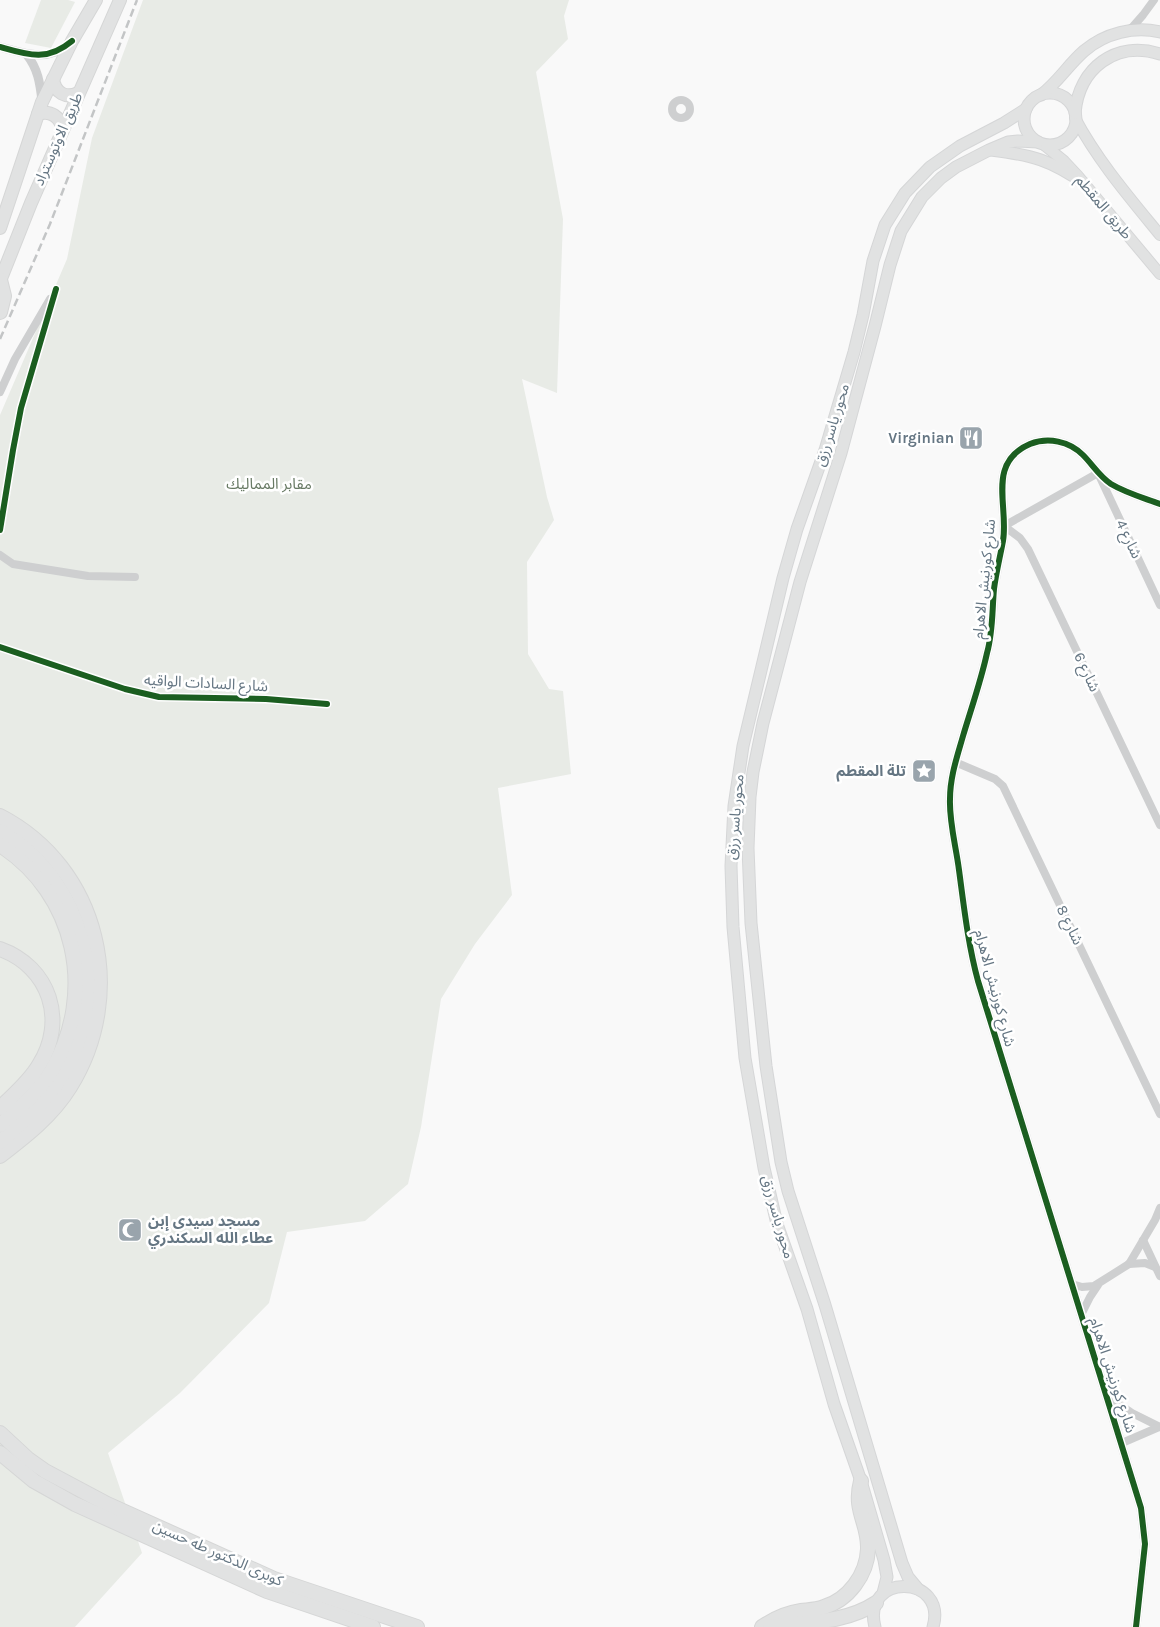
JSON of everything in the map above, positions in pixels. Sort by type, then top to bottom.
[{"type":"highway","name":"طريق الاوتوستراد","points":[[0,228],[40,108],[72,41],[96,0]]},
{"type":"highway","name":"طريق الاوتوستراد","points":[[0,280],[30,203],[120,0]]},
{"type":"highway","points":[[53,79],[55,87],[61,94],[70,96],[78,93]]},
{"type":"highway","points":[[40,108],[55,116],[61,122],[63,129]]},
{"type":"highway","points":[[0,280],[4,296],[0,312]]},
{"type":"highway","points":[[0,816],[40,844],[60,865],[76,889],[92,926],[98,950],[100,977],[94,1032],[90,1046],[73,1081],[52,1111],[28,1134],[0,1156]]},
{"type":"highway","points":[[0,831],[32,854],[63,892],[71,907],[82,939],[88,985],[81,1030],[77,1044],[63,1073],[40,1104],[0,1142]]},
{"type":"highway","points":[[0,845],[27,866],[42,882],[54,901],[69,936],[76,986],[70,1024],[57,1060],[38,1090],[0,1126]]},
{"type":"highway","points":[[0,948],[21,959],[38,977],[49,997],[53,1024],[48,1049],[39,1065],[28,1081],[0,1108]]},
{"type":"highway","name":"كوبرى الدكتور طه حسين","points":[[0,1433],[28,1459],[84,1493],[239,1564],[310,1592],[417,1627]]},
{"type":"highway","name":"كوبرى الدكتور طه حسين","points":[[0,1454],[17,1469],[54,1494],[266,1591],[373,1627]]},
{"type":"highway","points":[[762,1627],[790,1613],[823,1608],[832,1604],[848,1593],[854,1586],[863,1569],[868,1552],[868,1542],[858,1502],[861,1482]]},
{"type":"highway","points":[[770,1627],[843,1618],[857,1614],[880,1598]]},
{"type":"main road","points":[[1160,32],[1145,30],[1129,31],[1111,35],[1092,45],[1076,58],[1060,78],[1041,95],[1032,100],[1026,109],[1024,125],[1029,135],[1040,143],[1055,144],[1066,139],[1074,129],[1077,98],[1082,84],[1091,72],[1106,58],[1115,53],[1134,49],[1160,54]]},
{"type":"main road","points":[[1041,95],[1051,93],[1062,96],[1070,103],[1075,116]]},
{"type":"main road","name":"محور ياسر رزق","points":[[874,1627],[873,1615],[887,1577],[886,1569],[861,1482],[834,1404],[802,1293],[780,1232],[764,1168],[745,1058],[733,927],[730,866],[734,806],[743,746],[783,578],[825,450],[854,352],[865,308],[873,261],[880,237],[897,203],[913,183],[930,167],[960,146],[1026,109]]},
{"type":"main road","name":"طريق المقطم","points":[[1075,116],[1089,143],[1105,167],[1160,235]]},
{"type":"main road","name":"محور ياسر رزق","points":[[934,1627],[934,1607],[928,1596],[918,1589],[908,1577],[902,1563],[878,1478],[792,1206],[783,1170],[766,1066],[750,924],[749,823],[754,772],[766,714],[800,582],[852,416],[896,244],[906,219],[931,187],[956,167],[1008,142],[1040,143]]},
{"type":"main road","name":"طريق المقطم","points":[[1040,143],[1064,161],[1160,274]]},
{"type":"main road","points":[[989,150],[1020,153],[1043,159],[1085,184]]},
{"type":"main road","points":[[880,1598],[900,1586],[918,1589]]},
{"type":"street","points":[[1129,31],[1144,15],[1154,0]]},
{"type":"street","points":[[0,47],[27,55],[46,55],[56,52],[72,41]]},
{"type":"street","points":[[27,55],[39,76],[40,108]]},
{"type":"street","points":[[0,392],[15,359],[56,289],[23,400],[0,530]]},
{"type":"street","name":"شارع كورنيش الاهرام","points":[[1136,1627],[1144,1556],[1141,1508],[978,981],[969,944],[950,810],[950,786],[955,762],[988,650],[1004,526],[1002,477],[1010,460],[1023,448],[1040,441],[1058,441],[1067,444],[1082,454],[1098,473],[1118,488],[1160,504]]},
{"type":"street","points":[[0,472],[9,475]]},
{"type":"street","points":[[1004,526],[1098,473]]},
{"type":"street","name":"شارع 4","points":[[1098,473],[1160,605]]},
{"type":"street","name":"شارع 6","points":[[1004,526],[1020,538],[1028,549],[1160,825]]},
{"type":"street","points":[[0,555],[12,564],[88,576],[135,577]]},
{"type":"street","name":"شارع السادات الواقيه","points":[[0,647],[124,689],[152,695],[273,699],[327,704]]},
{"type":"street","name":"شارع 8","points":[[955,762],[995,779],[1004,786],[1160,1113]]},
{"type":"street","points":[[1129,1264],[1160,1208]]},
{"type":"street","points":[[1143,1240],[1160,1276]]},
{"type":"street","points":[[1072,1284],[1088,1287],[1099,1283],[1129,1264],[1140,1262],[1157,1268]]},
{"type":"street","points":[[1081,1315],[1099,1283]]},
{"type":"street","points":[[1107,1396],[1132,1413],[1160,1427]]},
{"type":"street","points":[[1122,1443],[1160,1427]]},
{"type":"green space","points":[[41,0],[68,0],[75,2],[51,48],[25,43]]},
{"type":"green space","name":"مقابر المماليك","points":[[143,0],[569,0],[564,16],[568,39],[536,72],[563,219],[557,393],[522,379],[547,497],[554,520],[527,562],[528,654],[549,689],[563,691],[571,774],[498,788],[512,895],[475,944],[441,999],[421,1127],[408,1184],[365,1221],[287,1232],[269,1303],[180,1393],[108,1453],[142,1553],[75,1627],[0,1627],[0,415],[67,259],[92,138]]},
{"type":"railway","points":[[0,339],[50,224],[137,0]]},
{"type":"cycle path","points":[[0,47],[37,55],[54,52],[72,41]]},
{"type":"cycle path","points":[[0,530],[21,408],[56,289]]},
{"type":"cycle path","points":[[1136,1627],[1145,1544],[1141,1508],[978,981],[967,926],[950,799],[954,767],[989,645],[994,589],[1003,541],[1002,486],[1008,462],[1016,452],[1030,444],[1044,441],[1058,442],[1077,450],[1111,484],[1129,493],[1160,504]]},
{"type":"cycle path","points":[[0,647],[125,689],[159,697],[266,699],[327,704]]},
{"type":"place","name":"Virginian","points":[[971,438]]},
{"type":"place","name":"تلة المقطم","points":[[924,771]]},
{"type":"place","name":"مسجد سيدى إبن عطاء الله السكندري","points":[[130,1230]]}]
